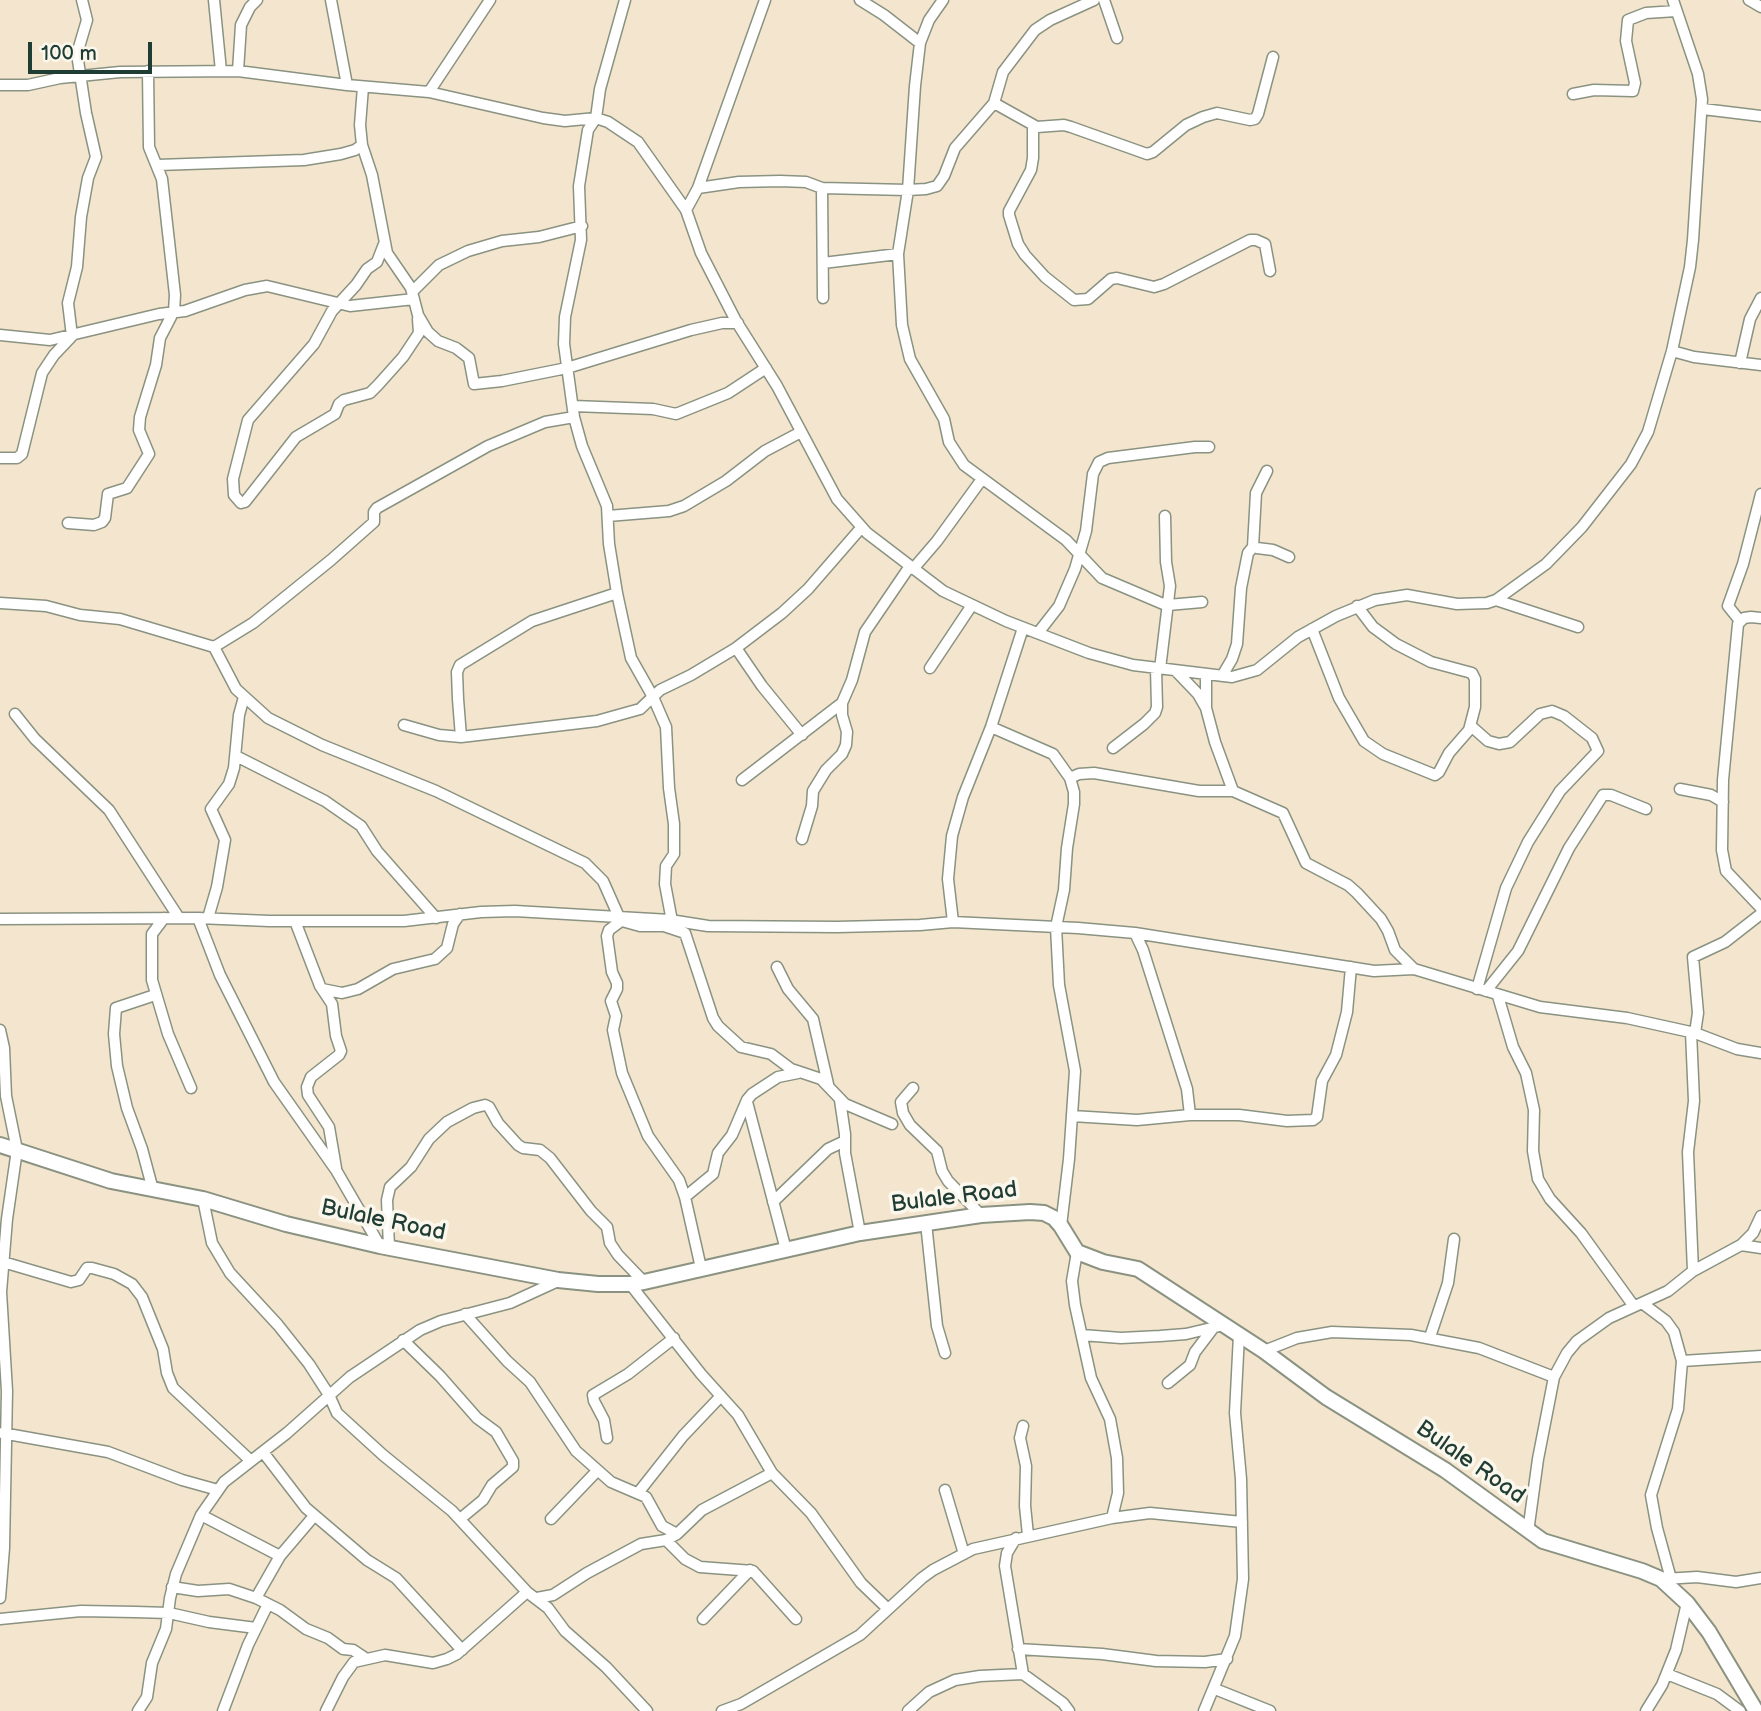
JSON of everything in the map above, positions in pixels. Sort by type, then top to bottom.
[{"type":"street","points":[[0,458],[17,458],[22,454],[42,373],[72,336],[68,303],[77,267],[79,229],[88,178],[96,157],[86,113],[77,48],[87,20],[82,0]]},
{"type":"street","points":[[214,0],[221,71]]},
{"type":"street","points":[[239,71],[241,25],[250,7],[257,0]]},
{"type":"street","points":[[331,0],[347,85]]},
{"type":"street","points":[[429,92],[490,0]]},
{"type":"street","points":[[625,0],[600,89],[596,118],[588,130],[579,194],[582,226],[563,334],[574,412],[582,446],[607,506],[617,593],[631,658],[653,696],[666,727],[674,824],[674,854],[666,866],[671,916]]},
{"type":"street","points":[[686,211],[698,188],[765,0]]},
{"type":"street","points":[[860,0],[920,44]]},
{"type":"street","points":[[943,0],[929,20],[920,44],[908,190],[898,254],[902,325],[909,359],[944,419],[949,442],[964,465],[1066,540],[1102,578],[1168,605],[1202,602]]},
{"type":"street","points":[[698,188],[740,182],[780,181],[806,182],[822,188],[926,190],[937,186],[955,148],[994,103],[1003,72],[1035,30],[1050,20],[1094,0]]},
{"type":"street","points":[[1104,0],[1117,38]]},
{"type":"street","points":[[1749,0],[1761,7]]},
{"type":"street","points":[[0,85],[27,85],[81,76],[148,71],[239,71],[363,87],[429,92],[543,118],[565,121],[596,118],[621,129],[638,142],[686,211],[701,253],[738,323],[766,368],[837,499],[862,528],[943,591],[1023,628],[1090,653],[1133,665],[1222,676],[1244,675],[1257,670],[1312,629],[1357,607],[1390,596],[1407,595],[1464,604],[1496,600],[1546,565],[1582,527],[1631,464],[1648,432],[1672,351],[1690,267],[1703,109],[1698,74],[1675,5],[1628,20],[1626,41],[1635,83],[1633,91],[1622,93],[1594,90],[1573,94]]},
{"type":"street","points":[[994,103],[1034,126],[1042,128],[1063,125],[1141,153],[1153,152],[1186,125],[1203,117],[1217,113],[1255,119],[1273,57]]},
{"type":"street","points":[[68,523],[101,523],[105,517],[108,494],[127,488],[148,457],[149,450],[139,430],[140,417],[156,365],[160,338],[174,311],[170,242],[158,165],[149,147],[148,71]]},
{"type":"street","points":[[363,87],[360,116],[362,145],[372,175],[384,243],[387,253],[407,281],[413,295],[419,333],[403,357],[370,393],[346,399],[339,404],[335,414],[296,437],[245,502],[241,503],[234,495],[233,479],[248,420],[314,344],[340,302],[377,261],[384,243]]},
{"type":"street","points":[[1703,109],[1761,116]]},
{"type":"street","points":[[1034,126],[1031,170],[1009,215],[1014,235],[1025,255],[1045,277],[1074,300],[1088,299],[1111,279],[1154,287],[1164,284],[1250,240],[1265,244],[1270,271]]},
{"type":"street","points":[[158,165],[304,160],[341,154],[362,145]]},
{"type":"street","points":[[822,188],[823,298]]},
{"type":"street","points":[[0,335],[42,341],[72,336],[174,311],[185,311],[245,290],[267,286],[355,306],[413,295],[439,265],[468,251],[502,241],[539,237],[582,226]]},
{"type":"street","points":[[824,262],[898,254]]},
{"type":"street","points":[[1740,363],[1751,319],[1761,298]]},
{"type":"street","points":[[418,315],[435,339],[468,356],[474,384],[502,382],[567,368],[691,330],[722,323],[738,323]]},
{"type":"street","points":[[1672,351],[1694,357],[1761,365]]},
{"type":"street","points":[[0,603],[46,606],[79,615],[120,619],[214,647],[253,623],[331,560],[373,523],[377,508],[488,446],[574,412],[656,409],[676,414],[728,393],[766,368]]},
{"type":"street","points":[[608,516],[672,510],[684,506],[726,481],[765,451],[801,432]]},
{"type":"street","points":[[1038,633],[1059,606],[1079,556],[1086,531],[1093,474],[1099,462],[1108,458],[1209,447]]},
{"type":"street","points":[[1222,676],[1237,644],[1244,569],[1248,553],[1253,547],[1255,533],[1255,499],[1267,471]]},
{"type":"street","points":[[802,839],[810,815],[813,791],[846,745],[847,732],[842,703],[852,680],[865,632],[911,568],[937,541],[982,479]]},
{"type":"street","points":[[1761,494],[1743,564],[1728,606],[1740,621],[1723,780],[1721,850],[1724,867],[1761,908]]},
{"type":"street","points":[[1113,748],[1155,713],[1157,707],[1158,669],[1170,586],[1166,562],[1165,516]]},
{"type":"street","points":[[404,725],[439,735],[461,737],[597,721],[640,709],[666,686],[691,675],[736,648],[782,613],[808,589],[862,528]]},
{"type":"street","points":[[1253,547],[1273,550],[1289,557]]},
{"type":"street","points":[[461,737],[457,672],[460,665],[539,618],[617,593]]},
{"type":"street","points":[[1496,600],[1578,627]]},
{"type":"street","points":[[930,668],[972,605]]},
{"type":"street","points":[[1312,629],[1339,698],[1364,741],[1383,754],[1435,775],[1440,772],[1455,745],[1465,738],[1471,726],[1476,684],[1472,673],[1431,662],[1405,649],[1373,627],[1357,607]]},
{"type":"street","points":[[1740,621],[1751,617],[1761,618]]},
{"type":"street","points":[[953,922],[948,879],[950,846],[963,797],[991,727],[1023,628]]},
{"type":"street","points":[[214,647],[229,679],[244,697],[268,718],[311,740],[436,791],[584,863],[603,881],[620,919],[640,926],[664,926],[685,933],[718,1026],[741,1046],[771,1054],[798,1073]]},
{"type":"street","points":[[736,648],[762,686],[802,735]]},
{"type":"street","points":[[1176,671],[1193,688],[1206,708]]},
{"type":"street","points":[[1206,675],[1206,708],[1214,742],[1233,791]]},
{"type":"street","points":[[244,697],[238,724],[236,756],[229,784],[211,808],[225,840],[217,887],[203,918],[220,975],[274,1082],[336,1170],[384,1247]]},
{"type":"street","points":[[742,779],[842,703]]},
{"type":"street","points":[[1471,726],[1488,741],[1499,744],[1510,742],[1540,714],[1558,712],[1592,738],[1598,751],[1560,791],[1528,842],[1506,888],[1482,990]]},
{"type":"street","points":[[15,714],[35,739],[109,810],[179,918]]},
{"type":"street","points":[[991,727],[1053,754],[1070,778],[1074,804],[1064,890],[1056,928],[1059,985],[1075,1060],[1069,1159],[1061,1226],[1077,1252],[1072,1281],[1082,1335],[1091,1378],[1114,1433],[1119,1480],[1112,1518]]},
{"type":"street","points":[[236,756],[325,801],[361,826],[377,851],[436,918]]},
{"type":"street","points":[[1070,778],[1094,773],[1199,791],[1233,791],[1283,813],[1306,863],[1348,885],[1357,893],[1381,919],[1395,950],[1413,969]]},
{"type":"street","points":[[1680,789],[1711,795],[1723,802]]},
{"type":"street","points":[[1482,990],[1518,951],[1569,848],[1603,795],[1611,794],[1646,809]]},
{"type":"street","points":[[0,919],[404,921],[515,911],[670,920],[708,926],[1011,923],[1135,933],[1374,971],[1413,969],[1540,1007],[1627,1018],[1693,1033],[1737,1049],[1761,1053]]},
{"type":"street","points":[[322,989],[342,993],[358,989],[393,969],[435,959],[447,948],[453,924],[460,914]]},
{"type":"street","points":[[1693,1271],[1688,1152],[1694,1101],[1693,1033],[1698,1013],[1693,957],[1724,942],[1761,914]]},
{"type":"street","points":[[164,918],[154,930],[152,939],[155,995],[191,1088]]},
{"type":"street","points":[[620,919],[607,936],[612,972],[617,983],[611,1002],[616,1016],[613,1030],[621,1070],[648,1136],[659,1154],[673,1169],[685,1197],[701,1268]]},
{"type":"street","points":[[295,921],[322,989],[333,1008],[341,1052],[311,1077],[307,1091],[329,1127],[336,1170]]},
{"type":"street","points":[[1135,933],[1143,950],[1187,1089],[1191,1115]]},
{"type":"street","points":[[777,967],[788,989],[813,1019],[828,1084]]},
{"type":"street","points":[[1072,1116],[1137,1120],[1191,1115],[1239,1115],[1313,1121],[1317,1117],[1322,1081],[1336,1055],[1347,1012],[1351,967]]},
{"type":"street","points":[[153,1190],[127,1108],[117,1066],[114,1034],[116,1008],[155,995]]},
{"type":"street","points":[[1498,996],[1513,1047],[1526,1073],[1534,1110],[1533,1151],[1538,1179],[1550,1199],[1638,1304],[1666,1321],[1674,1332],[1682,1361],[1678,1409],[1651,1494],[1666,1579],[1697,1577],[1736,1582],[1761,1578]]},
{"type":"street","points":[[0,1030],[4,1048],[6,1096],[17,1150],[1,1303],[7,1391],[3,1433],[0,1598]]},
{"type":"street","points":[[685,1197],[710,1178],[715,1170],[717,1155],[732,1135],[747,1100],[768,1082],[785,1075],[798,1073],[816,1077],[828,1084],[840,1100],[892,1124]]},
{"type":"street","points":[[913,1088],[901,1102],[903,1113],[910,1125],[937,1151],[942,1171],[948,1181],[981,1215]]},
{"type":"street","points":[[747,1100],[750,1120],[786,1250]]},
{"type":"street","points":[[840,1100],[860,1233]]},
{"type":"street","points":[[384,1247],[390,1186],[411,1167],[429,1139],[447,1122],[473,1108],[485,1105],[489,1107],[498,1123],[518,1145],[540,1150],[550,1158],[591,1211],[607,1227],[610,1243],[618,1255],[701,1374],[745,1424],[772,1473],[811,1513],[861,1583],[888,1609]]},
{"type":"street","points":[[774,1202],[828,1149],[845,1141]]},
{"type":"street","name":"Bulale Road","points":[[0,1145],[111,1181],[203,1199],[286,1224],[384,1247],[558,1280],[637,1283],[860,1233],[981,1215],[1044,1213],[1054,1218],[1061,1226]]},
{"type":"street","points":[[203,1199],[212,1243],[230,1273],[278,1325],[309,1364],[337,1413],[460,1519],[532,1595],[548,1608],[565,1631],[606,1667],[647,1711]]},
{"type":"street","points":[[1528,1532],[1538,1459],[1554,1377],[1567,1353],[1577,1341],[1598,1325],[1668,1291],[1693,1271],[1741,1245],[1753,1233],[1761,1216]]},
{"type":"street","points":[[926,1223],[937,1326],[945,1353]]},
{"type":"street","points":[[1430,1337],[1448,1283],[1454,1239]]},
{"type":"street","points":[[1741,1245],[1761,1248]]},
{"type":"street","name":"Bulale Road","points":[[1077,1252],[1103,1262],[1138,1269],[1219,1326],[1239,1335],[1264,1352],[1326,1397],[1446,1470],[1543,1541],[1666,1579],[1709,1632],[1756,1711]]},
{"type":"street","points":[[4,1262],[71,1282],[79,1280],[87,1268],[92,1268],[114,1274],[132,1284],[142,1297],[163,1349],[173,1388],[251,1461]]},
{"type":"street","points":[[138,1711],[147,1697],[152,1663],[166,1629],[172,1587],[201,1515],[218,1490],[350,1377],[403,1340],[431,1324],[510,1304],[558,1280]]},
{"type":"street","points":[[464,1314],[530,1382],[559,1423],[572,1447],[611,1482],[649,1500],[662,1525],[677,1534]]},
{"type":"street","points":[[1082,1335],[1121,1338],[1160,1336],[1219,1326]]},
{"type":"street","points":[[1168,1383],[1190,1365],[1195,1352],[1219,1326]]},
{"type":"street","points":[[1264,1352],[1297,1338],[1332,1332],[1375,1332],[1430,1337],[1479,1348],[1554,1377]]},
{"type":"street","points":[[1204,1711],[1227,1659],[1239,1615],[1243,1579],[1236,1413],[1239,1335]]},
{"type":"street","points":[[607,1438],[604,1419],[593,1395],[628,1374],[674,1338]]},
{"type":"street","points":[[403,1340],[477,1418],[496,1432],[513,1461],[513,1466],[492,1485],[483,1500],[460,1519]]},
{"type":"street","points":[[1682,1361],[1761,1356]]},
{"type":"street","points":[[638,1493],[683,1436],[721,1396]]},
{"type":"street","points":[[1023,1426],[1020,1438],[1026,1466],[1025,1506],[1028,1535]]},
{"type":"street","points":[[3,1433],[117,1455],[218,1490]]},
{"type":"street","points":[[263,1452],[294,1496],[314,1516],[367,1560],[396,1578],[462,1650]]},
{"type":"street","points":[[551,1519],[597,1471]]},
{"type":"street","points":[[326,1711],[349,1666],[357,1660],[385,1655],[433,1663],[452,1657],[532,1595],[553,1595],[641,1544],[666,1540],[677,1534],[702,1510],[772,1473]]},
{"type":"street","points":[[945,1490],[964,1554]]},
{"type":"street","points":[[722,1711],[744,1708],[860,1635],[913,1585],[933,1570],[964,1554],[1028,1535],[1150,1513],[1242,1522]]},
{"type":"street","points":[[201,1515],[280,1556]]},
{"type":"street","points":[[256,1598],[280,1556],[314,1516]]},
{"type":"street","points":[[1016,1538],[1007,1553],[1005,1566],[1023,1674]]},
{"type":"street","points":[[666,1540],[685,1559],[700,1567],[750,1570],[756,1573],[796,1619]]},
{"type":"street","points":[[702,1619],[750,1570]]},
{"type":"street","points":[[172,1587],[198,1591],[229,1589],[256,1598],[306,1629],[343,1649],[354,1650],[365,1658]]},
{"type":"street","points":[[1646,1711],[1667,1674],[1676,1650],[1686,1603]]},
{"type":"street","points":[[223,1711],[268,1604]]},
{"type":"street","points":[[0,1619],[81,1611],[169,1614],[256,1628]]},
{"type":"street","points":[[1018,1649],[1102,1654],[1156,1661],[1205,1662],[1227,1659]]},
{"type":"street","points":[[908,1711],[929,1692],[955,1680],[1023,1674],[1044,1686],[1069,1711]]},
{"type":"street","points":[[1667,1674],[1717,1694],[1740,1711]]},
{"type":"street","points":[[1214,1689],[1270,1711]]}]
